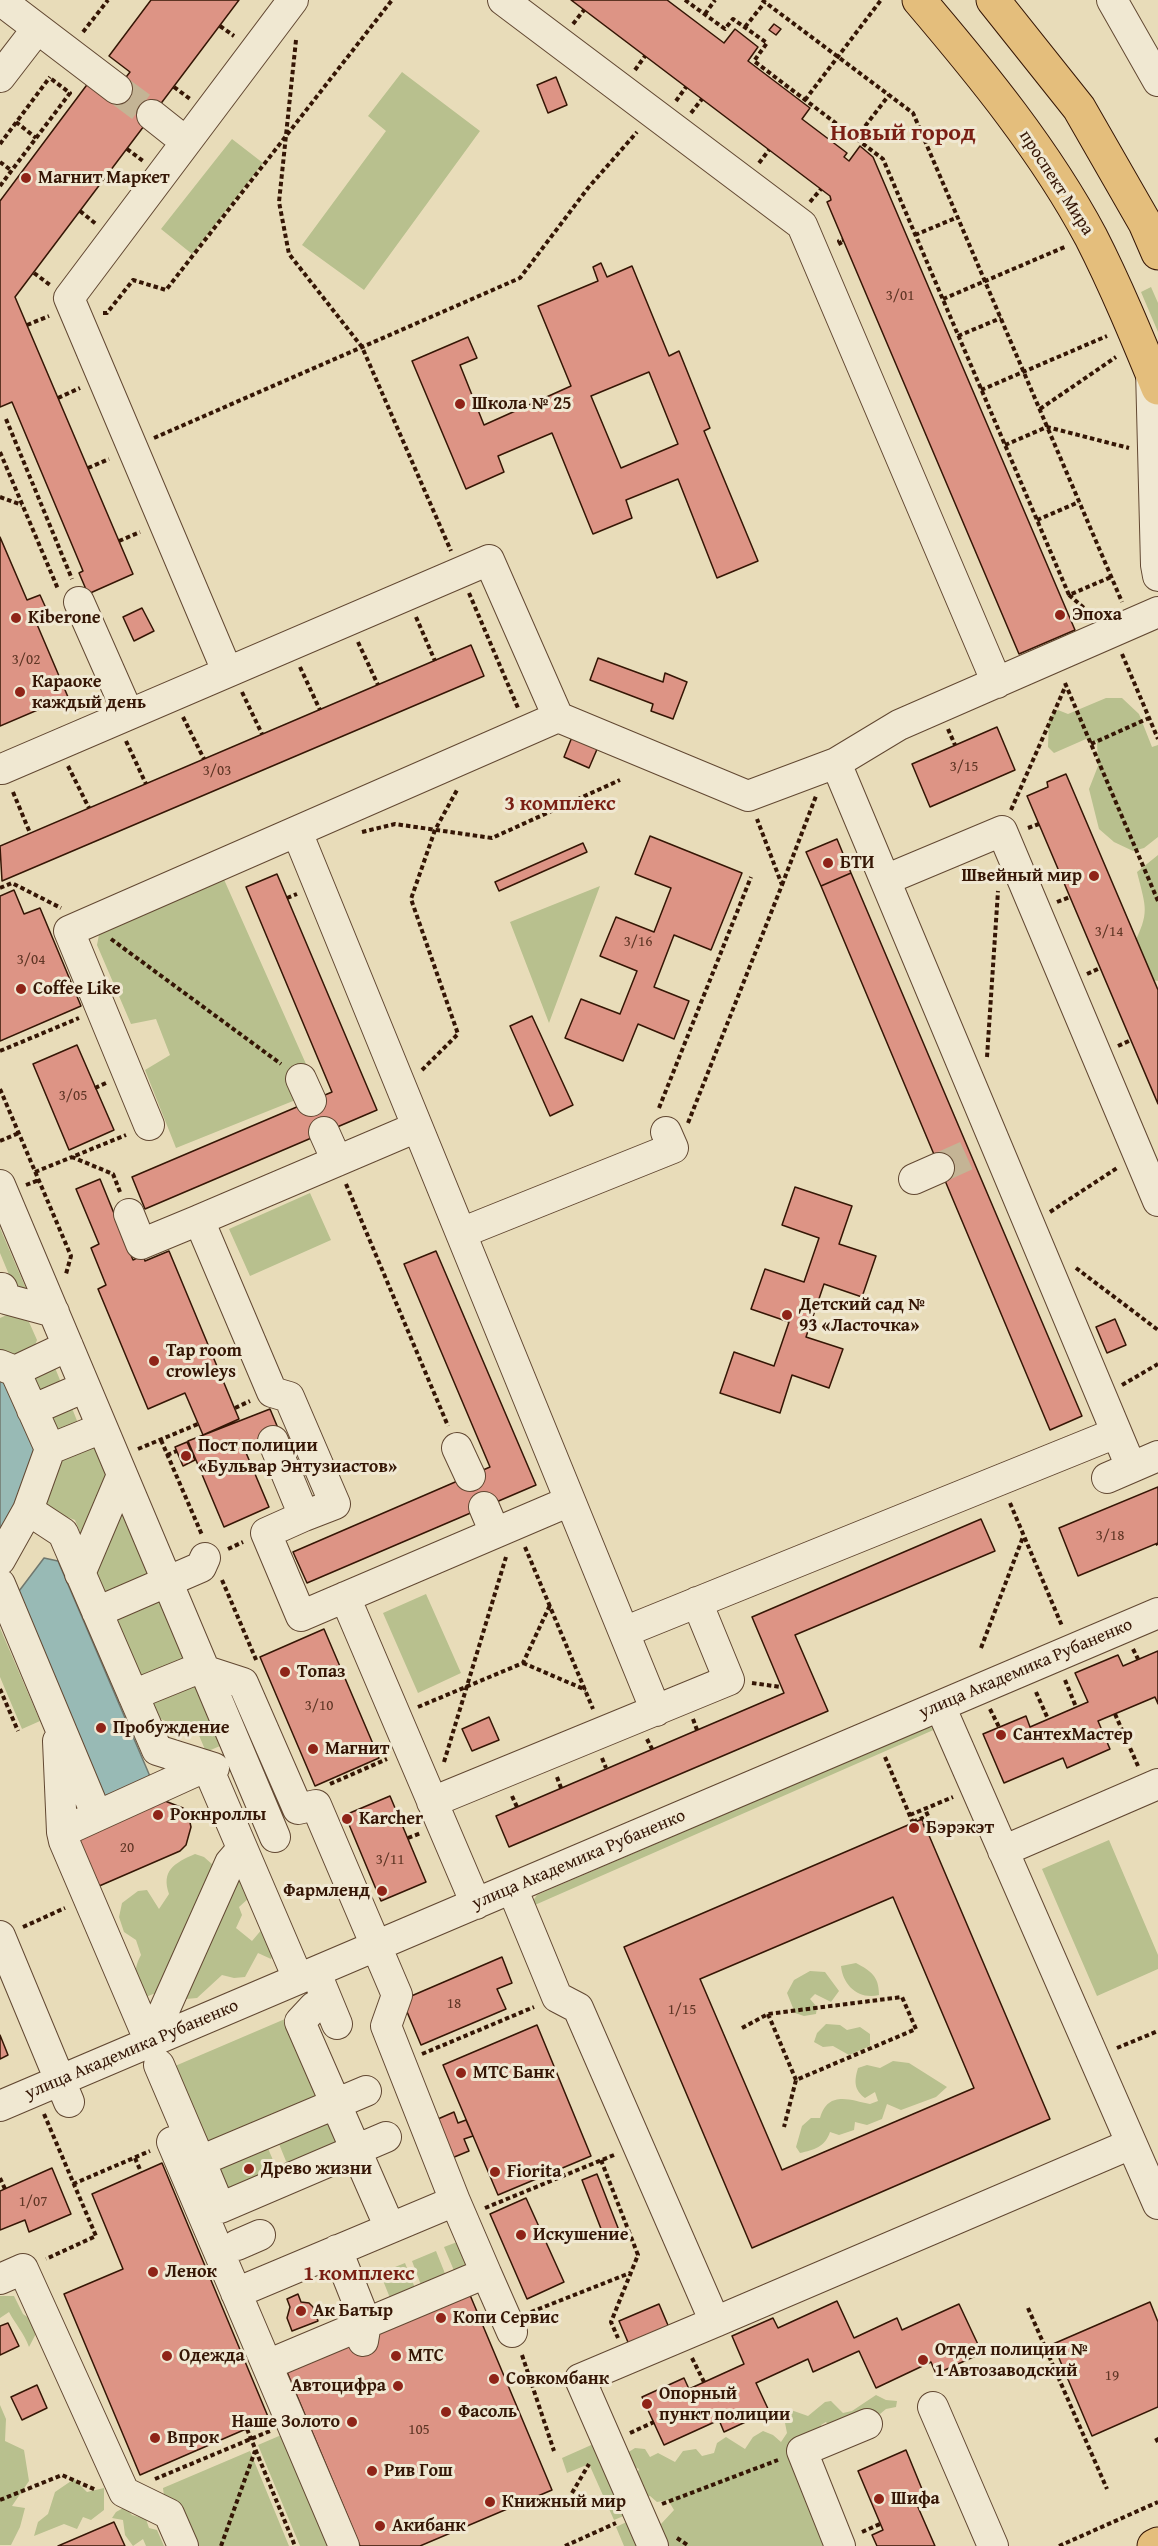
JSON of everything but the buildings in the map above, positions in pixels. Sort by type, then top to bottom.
[{"type":"main road","name":"проспект Мира","points":[[919,0],[974,65],[1037,150],[1090,236],[1145,356]]},
{"type":"main road","points":[[993,0],[1079,108],[1145,224],[1158,253]]},
{"type":"main road","points":[[1154,2546],[1158,2544]]},
{"type":"street","points":[[0,0],[117,89]]},
{"type":"street","points":[[229,670],[69,298],[293,0]]},
{"type":"street","points":[[503,0],[802,225],[827,296],[997,683]]},
{"type":"street","points":[[1112,0],[1158,81]]},
{"type":"street","points":[[0,77],[37,28]]},
{"type":"street","points":[[152,115],[186,142]]},
{"type":"street","points":[[1145,356],[1153,454],[1158,576]]},
{"type":"street","points":[[3,769],[489,560],[558,717],[748,796],[839,771],[899,725],[997,683],[1060,671],[1113,633],[1158,612]]},
{"type":"street","points":[[70,600],[122,716]]},
{"type":"street","points":[[149,1125],[69,931],[558,717]]},
{"type":"street","points":[[839,771],[885,880],[983,1149],[1029,1225],[1132,1467]]},
{"type":"street","points":[[885,880],[1002,831],[1158,1201]]},
{"type":"street","points":[[297,832],[656,1711]]},
{"type":"street","points":[[129,1214],[141,1244],[417,1126]]},
{"type":"street","points":[[461,1233],[520,1212],[665,1131]]},
{"type":"street","points":[[324,1132],[337,1161]]},
{"type":"street","points":[[3,1200],[54,1312],[271,1830]]},
{"type":"street","points":[[199,1220],[272,1392],[289,1397],[335,1504],[266,1533],[301,1616],[345,1597],[498,1522],[570,1501]]},
{"type":"street","points":[[1,1287],[6,1299],[54,1312]]},
{"type":"street","points":[[0,1560],[27,1510],[50,1449],[33,1410],[7,1368],[68,1346]]},
{"type":"street","points":[[33,1410],[85,1387]]},
{"type":"street","points":[[50,1449],[102,1428]]},
{"type":"street","points":[[624,1632],[1116,1433]]},
{"type":"street","points":[[273,1441],[304,1516]]},
{"type":"street","points":[[457,1449],[470,1476]]},
{"type":"street","points":[[80,1574],[118,1467]]},
{"type":"street","points":[[27,1510],[63,1533],[157,1750],[249,1779]]},
{"type":"street","points":[[97,1612],[201,1567],[208,1557]]},
{"type":"street","points":[[0,1584],[15,1641],[57,1720],[97,1816]]},
{"type":"street","points":[[345,1597],[476,1904]]},
{"type":"street","points":[[432,1802],[729,1680],[697,1602]]},
{"type":"street","name":"улица Академика Рубаненко","points":[[0,2106],[57,2097],[316,1986],[376,1946],[1158,1613]]},
{"type":"street","points":[[133,1695],[203,1668],[243,1683],[296,1804]]},
{"type":"street","points":[[940,1706],[1158,2204]]},
{"type":"street","points":[[57,1720],[62,1832],[146,2057],[201,2162],[220,2208],[247,2247]]},
{"type":"street","points":[[62,1832],[207,1766]]},
{"type":"street","points":[[207,1766],[240,1843],[316,1986],[300,2022],[390,2228]]},
{"type":"street","points":[[1003,1851],[1153,1786]]},
{"type":"street","points":[[146,2057],[240,1843],[271,1830],[296,1804],[316,1805],[397,1995],[386,2026],[459,2209],[510,2327]]},
{"type":"street","points":[[512,1888],[557,1997],[578,2008],[716,2322]]},
{"type":"street","points":[[0,1936],[57,2097]]},
{"type":"street","points":[[201,2162],[366,2091]]},
{"type":"street","points":[[270,2132],[289,2178]]},
{"type":"street","points":[[220,2208],[386,2137]]},
{"type":"street","points":[[172,2142],[344,2546]]},
{"type":"street","points":[[653,2546],[625,2519],[580,2379],[1131,2144]]},
{"type":"street","points":[[236,2293],[390,2228],[459,2209]]},
{"type":"street","points":[[337,2250],[364,2332]]},
{"type":"street","points":[[267,2365],[364,2332],[486,2273]]},
{"type":"street","points":[[12,2274],[124,2492],[169,2514],[183,2546]]},
{"type":"street","points":[[933,2407],[993,2546]]},
{"type":"street","points":[[840,2546],[802,2451],[867,2424]]},
{"type":"path","points":[[77,40],[108,0]]},
{"type":"path","points":[[75,313],[107,313],[133,280],[166,290],[392,0]]},
{"type":"path","points":[[685,0],[725,29],[733,19],[767,43],[754,61],[883,159],[1069,595],[1111,577]]},
{"type":"path","points":[[705,14],[715,0]]},
{"type":"path","points":[[806,99],[881,0]]},
{"type":"path","points":[[745,27],[764,1],[913,113],[1123,604]]},
{"type":"path","points":[[297,35],[279,202],[289,254],[362,347],[528,730]]},
{"type":"path","points":[[0,144],[56,70]]},
{"type":"path","points":[[0,186],[70,93],[50,78]]},
{"type":"path","points":[[856,138],[889,95]]},
{"type":"path","points":[[133,449],[172,429],[520,278],[588,188],[653,113]]},
{"type":"path","points":[[16,122],[36,138]]},
{"type":"path","points":[[0,162],[12,171]]},
{"type":"path","points":[[899,216],[906,213]]},
{"type":"path","points":[[915,236],[958,217]]},
{"type":"path","points":[[943,299],[1090,236]]},
{"type":"path","points":[[958,336],[1001,318]]},
{"type":"path","points":[[981,390],[1024,372],[1145,356]]},
{"type":"path","points":[[1040,409],[1145,356]]},
{"type":"path","points":[[971,385],[978,382]]},
{"type":"path","points":[[6,419],[69,571]]},
{"type":"path","points":[[1005,446],[1047,427],[1153,454]]},
{"type":"path","points":[[0,452],[23,505],[70,600]]},
{"type":"path","points":[[0,497],[23,505]]},
{"type":"path","points":[[1037,520],[1079,502]]},
{"type":"path","points":[[406,595],[435,661]]},
{"type":"path","points":[[348,620],[378,685]]},
{"type":"path","points":[[1113,633],[1158,739]]},
{"type":"path","points":[[289,645],[320,710]]},
{"type":"path","points":[[229,670],[262,735]]},
{"type":"path","points":[[1060,671],[1158,901]]},
{"type":"path","points":[[1002,831],[1060,671]]},
{"type":"path","points":[[173,694],[204,759]]},
{"type":"path","points":[[122,716],[146,784]]},
{"type":"path","points":[[1091,744],[1149,718]]},
{"type":"path","points":[[58,744],[88,808]]},
{"type":"path","points":[[402,1090],[458,1034],[411,899],[435,830],[478,753]]},
{"type":"path","points":[[3,769],[30,833]]},
{"type":"path","points":[[751,877],[665,1131],[679,1145],[819,788],[839,771]]},
{"type":"path","points":[[353,835],[395,824],[492,838],[620,780]]},
{"type":"path","points":[[748,796],[782,885]]},
{"type":"path","points":[[0,888],[12,883],[88,922],[306,1090]]},
{"type":"path","points":[[987,1069],[998,890]]},
{"type":"path","points":[[0,1051],[101,1009]]},
{"type":"path","points":[[0,1089],[71,1257],[54,1312]]},
{"type":"path","points":[[35,1172],[149,1125]]},
{"type":"path","points":[[0,1141],[19,1133]]},
{"type":"path","points":[[1029,1225],[1138,1154]]},
{"type":"path","points":[[72,1157],[113,1174]]},
{"type":"path","points":[[337,1161],[457,1449]]},
{"type":"path","points":[[1072,1266],[1158,1330]]},
{"type":"path","points":[[1101,1397],[1158,1364]]},
{"type":"path","points":[[118,1467],[160,1440],[198,1424]]},
{"type":"path","points":[[160,1440],[208,1557],[266,1533]]},
{"type":"path","points":[[167,1455],[177,1451]]},
{"type":"path","points":[[1000,1480],[1073,1650],[1077,1707]]},
{"type":"path","points":[[498,1522],[550,1605],[603,1732]]},
{"type":"path","points":[[432,1802],[466,1687],[498,1522]]},
{"type":"path","points":[[981,1648],[1024,1536]]},
{"type":"path","points":[[395,1716],[523,1663],[550,1605]]},
{"type":"path","points":[[523,1663],[586,1690]]},
{"type":"path","points":[[1034,1688],[1048,1719]]},
{"type":"path","points":[[0,1689],[18,1731]]},
{"type":"path","points":[[990,1708],[999,1727]]},
{"type":"path","points":[[1115,1714],[1153,1786]]},
{"type":"path","points":[[296,1804],[410,1750]]},
{"type":"path","points":[[885,1757],[913,1822],[922,1818],[929,1835],[935,1832],[925,1809]]},
{"type":"path","points":[[910,1815],[976,1787]]},
{"type":"path","points":[[0,1936],[88,1898]]},
{"type":"path","points":[[400,2063],[557,1997]]},
{"type":"path","points":[[742,2028],[768,2014],[902,1997],[916,2029],[796,2080]]},
{"type":"path","points":[[768,2014],[796,2080],[784,2127]]},
{"type":"path","points":[[1094,2058],[1158,2031]]},
{"type":"path","points":[[12,2274],[96,2236],[73,2184],[57,2097]]},
{"type":"path","points":[[73,2184],[172,2142]]},
{"type":"path","points":[[459,2209],[638,2145]]},
{"type":"path","points":[[135,2158],[141,2172]]},
{"type":"path","points":[[601,2160],[638,2255],[611,2322],[627,2360]]},
{"type":"path","points":[[0,2178],[5,2189]]},
{"type":"path","points":[[554,2451],[510,2327],[631,2273]]},
{"type":"path","points":[[1028,2308],[1107,2489]]},
{"type":"path","points":[[124,2492],[290,2422]]},
{"type":"path","points":[[247,2429],[295,2546]]},
{"type":"path","points":[[221,2546],[256,2450]]},
{"type":"path","points":[[565,2546],[625,2519],[802,2451]]},
{"type":"path","points":[[572,2493],[589,2464]]},
{"type":"path","points":[[0,2500],[62,2475]]},
{"type":"path","points":[[1059,2546],[1158,2502]]},
{"type":"green space","points":[[402,72],[480,131],[364,290],[302,245],[386,131],[368,116]]},
{"type":"green space","points":[[232,139],[263,163],[192,254],[161,229]]},
{"type":"green space","points":[[1151,287],[1158,303],[1158,332],[1141,292]]},
{"type":"green space","points":[[1106,698],[1122,698],[1139,714],[1152,747],[1158,745],[1158,837],[1144,848],[1133,851],[1114,842],[1099,829],[1089,789],[1098,766],[1097,742],[1086,739],[1054,753],[1048,747],[1049,718],[1058,710],[1068,714]]},
{"type":"green space","points":[[1158,855],[1158,981],[1150,980],[1133,946],[1142,925],[1145,910],[1137,872]]},
{"type":"green space","points":[[222,875],[318,1091],[176,1148],[145,1070],[170,1055],[156,1019],[131,1024],[97,945],[101,924]]},
{"type":"green space","points":[[600,886],[549,1023],[510,922]]},
{"type":"green space","points":[[310,1193],[331,1240],[250,1276],[229,1229]]},
{"type":"green space","points":[[0,1228],[27,1291],[17,1294],[0,1253]]},
{"type":"green space","points":[[9,1314],[29,1322],[37,1340],[31,1356],[17,1362],[13,1353],[1,1358],[0,1354],[0,1318]]},
{"type":"green space","points":[[51,1358],[62,1385],[36,1396],[25,1370]]},
{"type":"green space","points":[[70,1403],[81,1431],[55,1442],[43,1414]]},
{"type":"green space","points":[[97,1445],[220,1746],[206,1752],[198,1733],[190,1730],[175,1736],[170,1723],[156,1717],[75,1520],[49,1510],[41,1489],[47,1472],[61,1466],[55,1453]]},
{"type":"green space","points":[[426,1594],[461,1673],[418,1693],[383,1613]]},
{"type":"green space","points":[[0,1628],[40,1721],[22,1729],[0,1677]]},
{"type":"green space","points":[[927,1727],[938,1728],[528,1908],[537,1895]]},
{"type":"green space","points":[[1109,1840],[1158,1955],[1158,1969],[1097,1996],[1042,1869]]},
{"type":"green space","points":[[195,1854],[204,1857],[213,1865],[239,1865],[249,1898],[239,1907],[242,1915],[236,1928],[252,1941],[263,1928],[278,1942],[271,1959],[258,1953],[245,1977],[234,1978],[222,1975],[197,1998],[186,1999],[179,1992],[153,1994],[146,1997],[136,1977],[136,1967],[141,1955],[136,1940],[124,1932],[119,1917],[122,1903],[138,1891],[147,1890],[159,1909],[169,1894],[167,1879],[171,1869]]},
{"type":"green space","points":[[856,1963],[876,1979],[879,1995],[859,1993],[853,1990],[845,1980],[841,1966]]},
{"type":"green space","points":[[810,1971],[825,1972],[839,1991],[831,2002],[815,1994],[810,1999],[817,2007],[816,2014],[804,2016],[795,2013],[787,1993],[794,1980]]},
{"type":"green space","points":[[292,2016],[328,2096],[205,2149],[168,2069]]},
{"type":"green space","points":[[826,2024],[840,2025],[847,2030],[860,2027],[870,2034],[870,2046],[849,2055],[833,2046],[823,2047],[814,2042],[817,2033]]},
{"type":"green space","points":[[893,2061],[909,2063],[947,2087],[936,2097],[901,2110],[887,2104],[882,2119],[867,2125],[855,2122],[854,2130],[839,2135],[830,2132],[818,2147],[800,2153],[796,2147],[802,2126],[811,2118],[820,2118],[828,2103],[840,2099],[870,2104],[878,2101],[875,2092],[865,2098],[859,2092],[856,2081],[858,2068],[867,2065],[880,2068]]},
{"type":"green space","points":[[338,2118],[347,2140],[288,2166],[279,2144]]},
{"type":"green space","points":[[267,2146],[278,2172],[227,2203],[209,2161]]},
{"type":"green space","points":[[465,2239],[476,2264],[455,2273],[444,2247]]},
{"type":"green space","points":[[436,2251],[446,2276],[421,2285],[412,2261]]},
{"type":"green space","points":[[405,2263],[415,2288],[390,2298],[380,2273]]},
{"type":"green space","points":[[0,2296],[14,2296],[23,2314],[40,2326],[29,2347],[9,2312],[0,2318]]},
{"type":"green space","points":[[876,2395],[886,2400],[897,2401],[896,2407],[886,2409],[880,2414],[872,2414],[833,2431],[826,2422],[821,2425],[821,2432],[814,2441],[829,2546],[659,2546],[662,2535],[661,2524],[674,2510],[668,2500],[657,2502],[650,2496],[637,2498],[634,2481],[639,2469],[630,2465],[624,2455],[635,2448],[645,2449],[650,2457],[658,2453],[675,2462],[683,2451],[696,2449],[702,2456],[714,2453],[717,2443],[726,2437],[745,2449],[753,2437],[763,2431],[773,2435],[781,2442],[787,2433],[785,2423],[791,2410],[808,2416],[825,2402],[831,2401],[843,2413],[852,2411]]},
{"type":"green space","points":[[0,2405],[6,2419],[5,2441],[24,2450],[29,2481],[12,2506],[25,2508],[20,2527],[11,2545],[0,2545]]},
{"type":"green space","points":[[286,2433],[335,2546],[300,2546],[258,2445]]},
{"type":"green space","points":[[598,2442],[633,2512],[614,2520],[589,2464],[567,2473],[562,2458]]},
{"type":"green space","points":[[250,2451],[289,2546],[187,2546],[164,2496],[163,2488]]},
{"type":"green space","points":[[74,2479],[87,2492],[104,2488],[104,2510],[91,2520],[83,2517],[77,2529],[64,2524],[34,2536],[38,2522],[48,2514],[55,2492]]},
{"type":"green space","points":[[125,2507],[132,2515],[146,2519],[149,2528],[157,2530],[164,2546],[146,2546],[143,2539],[133,2546],[125,2535],[123,2520],[112,2518],[116,2512]]},
{"type":"green space","points":[[635,2518],[647,2546],[624,2546],[616,2527]]},
{"type":"water","points":[[0,1375],[44,1444],[0,1549]]},
{"type":"water","points":[[44,1558],[58,1561],[152,1781],[99,1804],[13,1599]]},
{"type":"tunnel","points":[[117,89],[152,115]]},
{"type":"tunnel","points":[[939,1168],[970,1154]]},
{"type":"place","name":"Магнит Маркет","points":[[26,178]]},
{"type":"place","name":"Школа № 25","points":[[460,404]]},
{"type":"place","name":"Эпоха","points":[[1060,615]]},
{"type":"place","name":"Kiberone","points":[[16,618]]},
{"type":"place","name":"Караоке каждый день","points":[[20,692]]},
{"type":"place","name":"БТИ","points":[[828,863]]},
{"type":"place","name":"Швейный мир","points":[[1094,876]]},
{"type":"place","name":"Coffee Like","points":[[21,989]]},
{"type":"place","name":"Детский сад № 93 «Ласточка»","points":[[787,1315]]},
{"type":"place","name":"Tap room сrowleys","points":[[154,1361]]},
{"type":"place","name":"Пост полиции «Бульвар Энтузиастов»","points":[[186,1456]]},
{"type":"place","name":"Топаз","points":[[285,1672]]},
{"type":"place","name":"Пробуждение","points":[[101,1728]]},
{"type":"place","name":"СантехМастер","points":[[1001,1735]]},
{"type":"place","name":"Магнит","points":[[313,1749]]},
{"type":"place","name":"Рокнроллы","points":[[158,1815]]},
{"type":"place","name":"Karcher","points":[[347,1819]]},
{"type":"place","name":"Бэрэкэт","points":[[914,1828]]},
{"type":"place","name":"Фармленд","points":[[382,1891]]},
{"type":"place","name":"МТС Банк","points":[[461,2073]]},
{"type":"place","name":"Древо жизни","points":[[249,2169]]},
{"type":"place","name":"Fiorita","points":[[495,2172]]},
{"type":"place","name":"Искушение","points":[[521,2235]]},
{"type":"place","name":"Ленок","points":[[153,2272]]},
{"type":"place","name":"Ак Батыр","points":[[301,2311]]},
{"type":"place","name":"Копи Сервис","points":[[441,2318]]},
{"type":"place","name":"Одежда","points":[[167,2356]]},
{"type":"place","name":"МТС","points":[[396,2356]]},
{"type":"place","name":"Отдел полиции № 1 Автозаводский","points":[[923,2360]]},
{"type":"place","name":"Совкомбанк","points":[[494,2379]]},
{"type":"place","name":"Автоцифра","points":[[398,2386]]},
{"type":"place","name":"Опорный пункт полиции","points":[[647,2404]]},
{"type":"place","name":"Фасоль","points":[[446,2412]]},
{"type":"place","name":"Наше Золото","points":[[352,2422]]},
{"type":"place","name":"Впрок","points":[[155,2438]]},
{"type":"place","name":"Рив Гош","points":[[372,2471]]},
{"type":"place","name":"Шифа","points":[[879,2499]]},
{"type":"place","name":"Книжный мир","points":[[490,2502]]},
{"type":"place","name":"Акибанк","points":[[380,2526]]},
{"type":"district","name":"Новый город","points":[[903,134]]},
{"type":"district","name":"3 комплекс","points":[[560,805]]},
{"type":"district","name":"1 комплекс","points":[[359,2275]]}]
